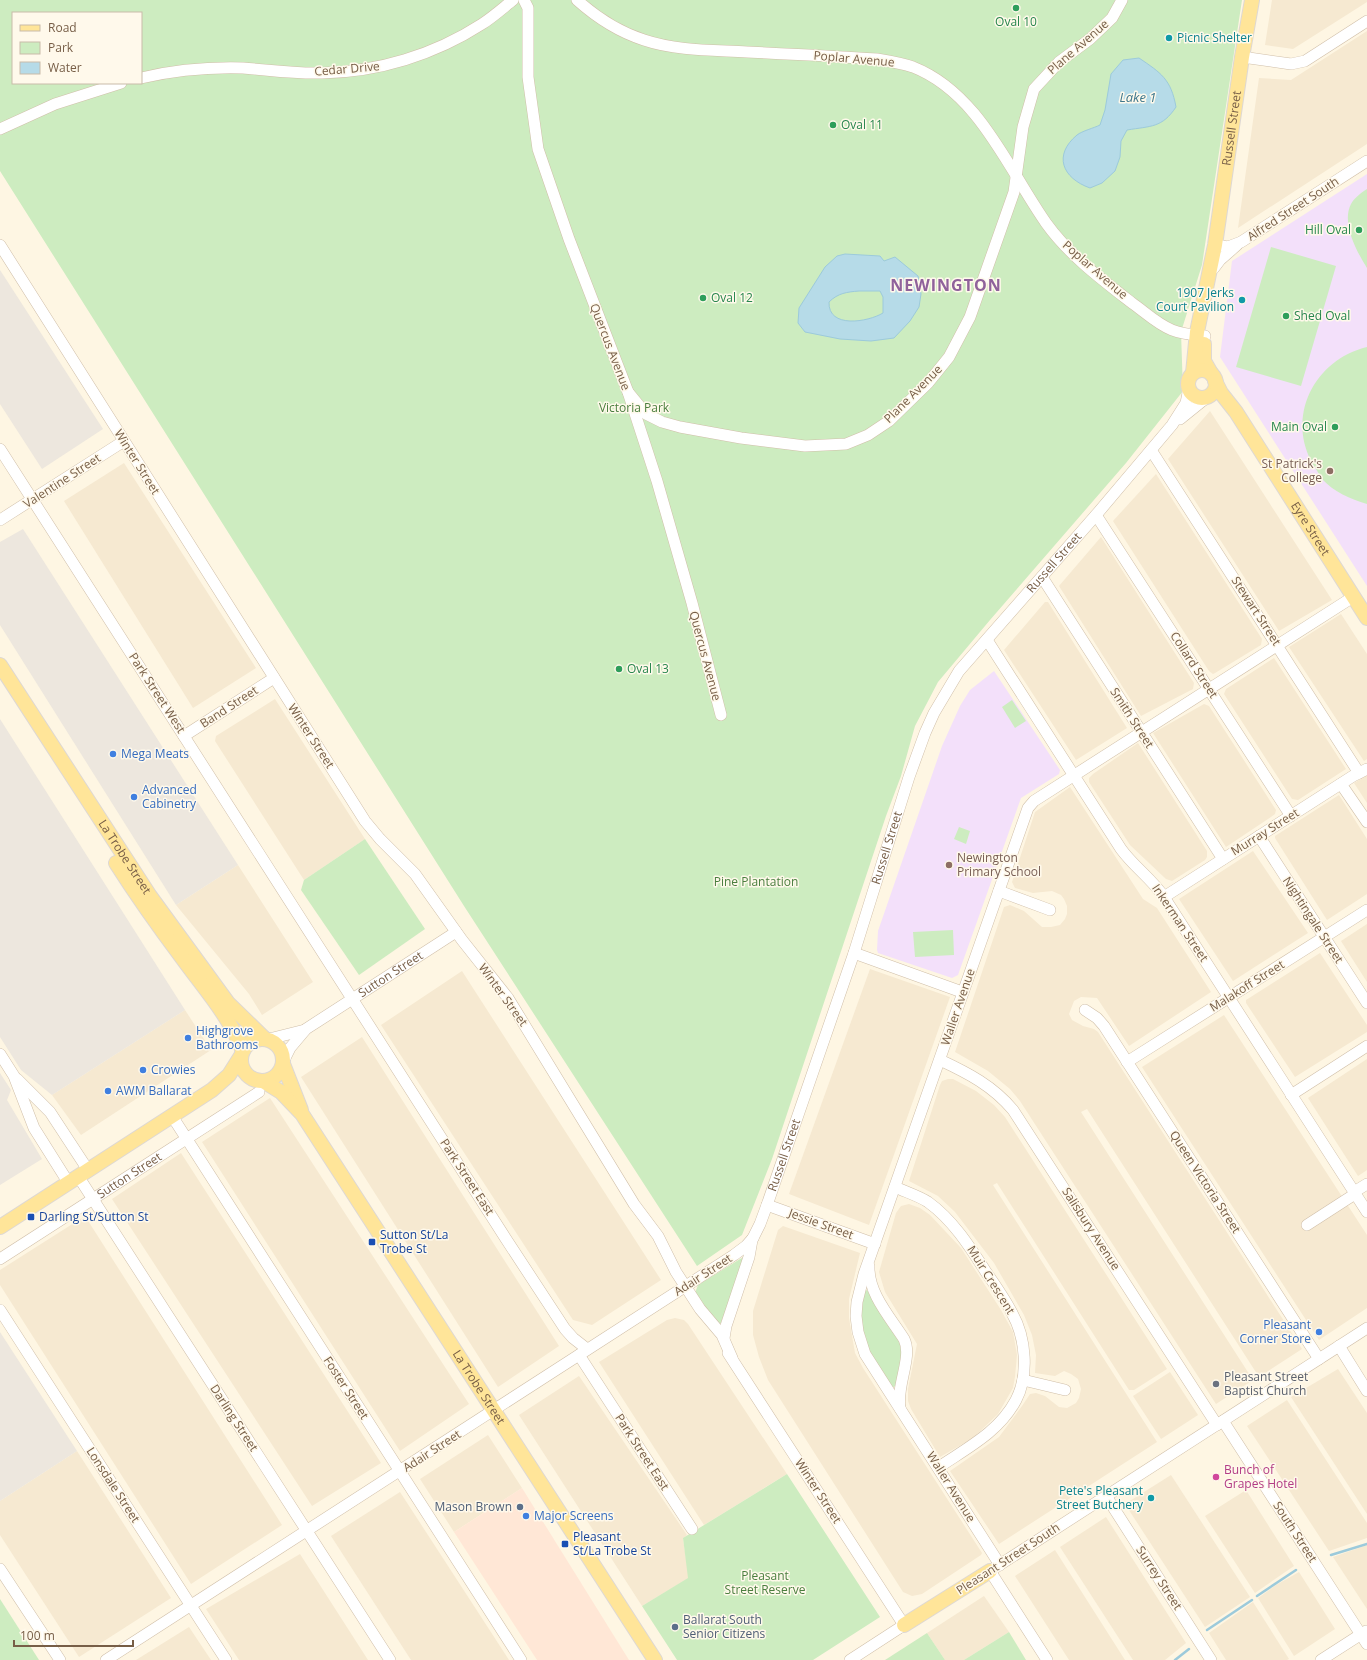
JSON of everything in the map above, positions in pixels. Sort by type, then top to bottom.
[{"type":"main road","name":"Russell Street","points":[[1192,373],[1200,336],[1203,296],[1214,257],[1242,57],[1252,0]]},
{"type":"main road","name":"Russell Street","points":[[1200,336],[1203,359],[1213,378]]},
{"type":"main road","points":[[1203,370],[1213,378],[1213,391],[1206,397],[1196,396],[1189,388],[1188,380],[1192,373],[1203,370]]},
{"type":"main road","name":"Eyre Street","points":[[1213,378],[1220,391],[1235,410],[1252,440],[1367,618]]},
{"type":"main road","name":"Eyre Street","points":[[1206,397],[1219,403],[1230,411],[1252,440]]},
{"type":"main road","name":"La Trobe Street","points":[[0,665],[150,896],[228,1003],[266,1039]]},
{"type":"main road","name":"La Trobe Street","points":[[0,682],[129,883],[221,1011],[239,1041],[242,1054]]},
{"type":"main road","points":[[0,1227],[212,1090],[229,1075],[249,1043],[259,1039],[266,1039],[280,1047],[283,1062],[276,1076],[259,1084],[245,1079],[212,1090]]},
{"type":"main road","points":[[242,1054],[244,1071],[259,1084]]},
{"type":"main road","name":"La Trobe Street","points":[[283,1062],[302,1114]]},
{"type":"main road","name":"La Trobe Street","points":[[259,1084],[280,1092],[302,1114],[655,1660]]},
{"type":"main road","name":"Pleasant Street South","points":[[904,1625],[995,1568]]},
{"type":"street","name":"Cedar Drive","points":[[142,78],[184,70],[213,68],[242,68],[321,73],[368,69],[416,56],[455,40],[483,24],[513,0]]},
{"type":"street","name":"Quercus Avenue","points":[[524,0],[528,8],[528,77],[538,149],[569,239],[628,392],[657,481],[692,603],[721,715]]},
{"type":"street","name":"Poplar Avenue","points":[[577,0],[597,16],[627,34],[664,45],[697,49],[877,59],[912,67],[940,82],[969,108],[995,140],[1047,224],[1079,260],[1163,325],[1174,330],[1200,336]]},
{"type":"street","name":"Plane Avenue","points":[[628,392],[646,414],[662,422],[680,427],[741,438],[805,446],[846,444],[868,435],[889,421],[928,383],[949,358],[970,317],[1009,206],[1017,175],[1023,128],[1034,88],[1059,62],[1090,39],[1112,18],[1122,0]]},
{"type":"street","points":[[1242,57],[1292,64],[1305,61],[1367,21]]},
{"type":"street","points":[[0,129],[55,104],[118,84]]},
{"type":"street","name":"Alfred Street South","points":[[1214,257],[1241,242],[1367,161]]},
{"type":"street","points":[[1214,257],[1220,260],[1241,242]]},
{"type":"street","name":"Winter Street","points":[[0,245],[365,821],[375,834],[415,874],[456,932],[516,1010],[581,1119],[640,1213],[658,1236],[693,1312],[709,1328],[732,1358],[904,1625]]},
{"type":"street","name":"Russell Street","points":[[724,1338],[725,1329],[754,1237],[767,1205],[854,953],[909,777],[930,721],[952,681],[1172,425],[1186,403],[1189,388]]},
{"type":"street","name":"Russell Street","points":[[1172,425],[1206,397]]},
{"type":"street","name":"Valentine Street","points":[[0,520],[124,441]]},
{"type":"street","name":"Park Street West","points":[[0,449],[353,999]]},
{"type":"street","name":"Stewart Street","points":[[1151,450],[1278,645],[1363,771]]},
{"type":"street","name":"Collard Street","points":[[1096,515],[1291,816]]},
{"type":"street","name":"Smith Street","points":[[1042,577],[1223,859]]},
{"type":"street","name":"Waller Avenue","points":[[1047,1660],[939,1467],[869,1361],[862,1346],[856,1316],[857,1302],[864,1274],[896,1187],[962,992],[1029,806],[1034,801],[1353,597]]},
{"type":"street","name":"Inkerman Street","points":[[987,640],[1124,852],[1152,880],[1164,897],[1367,1212]]},
{"type":"street","name":"Band Street","points":[[184,736],[274,678]]},
{"type":"street","name":"Murray Street","points":[[1164,897],[1363,771]]},
{"type":"street","points":[[1341,784],[1367,822]]},
{"type":"street","name":"Nightingale Street","points":[[1259,836],[1367,1003]]},
{"type":"street","points":[[999,891],[1050,910]]},
{"type":"street","name":"Malakoff Street","points":[[1127,1062],[1367,910]]},
{"type":"street","name":"Sutton Street","points":[[283,1062],[290,1048],[306,1029],[456,932]]},
{"type":"street","points":[[854,953],[962,992]]},
{"type":"street","name":"Park Street East","points":[[353,999],[562,1325],[583,1352],[692,1529]]},
{"type":"street","name":"Queen Victoria Street","points":[[1085,1010],[1101,1023],[1319,1359]]},
{"type":"street","name":"Sutton Street","points":[[266,1039],[306,1029]]},
{"type":"street","points":[[1291,1095],[1367,1046]]},
{"type":"street","points":[[0,1054],[14,1076],[34,1128],[78,1176]]},
{"type":"street","name":"Salisbury Avenue","points":[[940,1060],[983,1082],[999,1094],[1013,1110],[1220,1423]]},
{"type":"street","points":[[14,1076],[50,1112],[78,1176]]},
{"type":"street","name":"Sutton Street","points":[[0,1259],[187,1138],[259,1084]]},
{"type":"street","name":"Foster Street","points":[[172,1116],[521,1660]]},
{"type":"street","name":"Darling Street","points":[[78,1176],[390,1660]]},
{"type":"street","points":[[1308,1225],[1367,1184]]},
{"type":"street","name":"Muir Crescent","points":[[896,1187],[928,1202],[948,1221],[968,1244],[1013,1314],[1020,1334],[1023,1350],[1023,1380],[1016,1400],[1003,1420],[983,1438],[939,1467]]},
{"type":"street","name":"Jessie Street","points":[[767,1205],[875,1244]]},
{"type":"street","name":"Adair Street","points":[[106,1660],[190,1604],[400,1472],[741,1250],[754,1237]]},
{"type":"street","name":"Waller Avenue","points":[[870,1259],[869,1278],[872,1288],[904,1339],[907,1347],[899,1393],[901,1410]]},
{"type":"street","name":"Winter Street","points":[[682,1288],[724,1338],[732,1358]]},
{"type":"street","name":"Lonsdale Street","points":[[0,1310],[226,1660]]},
{"type":"street","name":"Pleasant Street South","points":[[995,1568],[1367,1328]]},
{"type":"street","points":[[1339,1346],[1367,1391]]},
{"type":"street","points":[[1023,1380],[1064,1390]]},
{"type":"street","name":"South Street","points":[[1220,1423],[1364,1632],[1367,1644]]},
{"type":"street","name":"Surrey Street","points":[[1106,1496],[1211,1660]]},
{"type":"street","points":[[0,1568],[60,1660]]},
{"type":"street","name":"Pleasant Street South","points":[[850,1660],[904,1625]]},
{"type":"street","points":[[1321,1660],[1364,1632]]},
{"type":"shaded area","points":[[1272,0],[1367,0],[1367,2],[1293,49],[1265,45]]},
{"type":"shaded area","points":[[1367,31],[1367,144],[1238,228],[1259,78],[1291,80]]},
{"type":"shaded area","name":"St Patrick's College","points":[[1367,174],[1367,586],[1220,357],[1232,261]]},
{"type":"shaded area","points":[[0,270],[103,429],[42,469],[0,404]]},
{"type":"shaded area","points":[[1210,411],[1332,600],[1279,631],[1168,459]]},
{"type":"shaded area","points":[[124,463],[256,668],[193,708],[64,501]]},
{"type":"shaded area","points":[[1156,474],[1262,639],[1261,645],[1213,674],[1209,671],[1113,521]]},
{"type":"shaded area","points":[[23,529],[238,865],[176,905],[0,625],[0,542]]},
{"type":"shaded area","points":[[1101,537],[1194,683],[1193,689],[1141,716],[1059,586]]},
{"type":"shaded area","points":[[1045,602],[1048,602],[1127,728],[1076,760],[1004,650]]},
{"type":"shaded area","points":[[1341,614],[1367,654],[1367,759],[1364,761],[1289,647]]},
{"type":"shaded area","points":[[1274,658],[1346,769],[1298,800],[1292,799],[1224,694],[1226,689]]},
{"type":"shaded area","name":"Newington Primary School","points":[[994,671],[1060,770],[1059,774],[1021,798],[958,975],[952,978],[878,953],[878,931],[942,746],[960,706],[970,690]]},
{"type":"shaded area","points":[[275,699],[365,839],[304,880],[215,741],[216,736]]},
{"type":"shaded area","points":[[1204,704],[1209,706],[1276,810],[1275,814],[1271,817],[1226,847],[1153,733]]},
{"type":"shaded area","points":[[0,719],[185,1010],[52,1095],[21,1070],[0,1037]]},
{"type":"shaded area","points":[[1138,743],[1207,851],[1207,857],[1205,860],[1172,881],[1166,879],[1130,845],[1089,782],[1089,778],[1093,774]]},
{"type":"shaded area","points":[[1367,775],[1367,803],[1354,783]]},
{"type":"shaded area","points":[[1070,787],[1143,899],[1157,908],[1211,992],[1129,1046],[1097,998],[1081,997],[1074,1001],[1069,1014],[1072,1020],[1098,1032],[1302,1349],[1259,1377],[1087,1109],[1081,1112],[1253,1380],[1216,1404],[1020,1101],[1010,1089],[988,1071],[955,1052],[1004,907],[1010,905],[1024,911],[1042,927],[1060,925],[1065,919],[1067,914],[1067,906],[1061,895],[1052,891],[1033,893],[1015,888],[1012,882],[1035,812]]},
{"type":"shaded area","points":[[1339,795],[1367,839],[1367,894],[1327,920],[1275,836]]},
{"type":"shaded area","points":[[1253,851],[1308,933],[1233,981],[1179,899]]},
{"type":"shaded area","points":[[238,865],[313,982],[262,1015],[249,994],[176,905]]},
{"type":"shaded area","points":[[1367,924],[1367,982],[1341,941]]},
{"type":"shaded area","points":[[1320,953],[1367,1025],[1367,1032],[1295,1077],[1246,1003],[1246,1000]]},
{"type":"shaded area","points":[[870,969],[950,997],[869,1225],[789,1194]]},
{"type":"shaded area","points":[[462,971],[661,1280],[592,1325],[573,1320],[381,1025]]},
{"type":"shaded area","points":[[185,1010],[211,1050],[81,1135],[52,1095]]},
{"type":"shaded area","points":[[1224,1015],[1367,1235],[1367,1308],[1319,1340],[1142,1067]]},
{"type":"shaded area","points":[[362,1037],[559,1346],[498,1387],[301,1077]]},
{"type":"shaded area","points":[[1367,1059],[1367,1170],[1358,1176],[1308,1098]]},
{"type":"shaded area","points":[[0,1073],[11,1090],[7,1100],[42,1159],[0,1185]]},
{"type":"shaded area","points":[[953,1079],[976,1091],[994,1105],[1005,1117],[1167,1369],[1134,1390],[1129,1390],[997,1183],[993,1185],[1157,1442],[999,1544],[950,1471],[999,1437],[1030,1394],[1036,1393],[1045,1396],[1059,1407],[1067,1408],[1076,1403],[1081,1389],[1078,1379],[1064,1371],[1055,1376],[1035,1373],[1036,1355],[1032,1335],[1024,1315],[994,1263],[955,1212],[938,1196],[909,1181],[940,1085],[942,1081]]},
{"type":"shaded area","points":[[270,1098],[469,1404],[400,1451],[202,1142]]},
{"type":"shaded area","points":[[181,1153],[381,1463],[312,1506],[112,1199]]},
{"type":"shaded area","points":[[909,1204],[920,1208],[930,1215],[961,1248],[1001,1310],[1013,1332],[1017,1355],[1013,1388],[998,1414],[973,1438],[940,1457],[911,1409],[908,1401],[908,1389],[917,1344],[885,1292],[879,1272],[896,1213],[901,1206]]},
{"type":"shaded area","points":[[85,1216],[282,1525],[191,1584],[0,1285],[0,1270]]},
{"type":"shaded area","points":[[783,1226],[860,1253],[849,1299],[849,1318],[855,1353],[863,1368],[982,1553],[922,1594],[912,1596],[903,1592],[768,1380],[759,1357],[753,1335],[753,1311],[778,1230]]},
{"type":"shaded area","points":[[675,1318],[684,1320],[688,1324],[787,1474],[704,1525],[599,1362],[667,1320]]},
{"type":"shaded area","points":[[0,1332],[77,1451],[0,1501]]},
{"type":"shaded area","points":[[1338,1369],[1367,1413],[1367,1514],[1291,1397]]},
{"type":"shaded area","points":[[1170,1372],[1198,1415],[1161,1439],[1133,1396]]},
{"type":"shaded area","points":[[579,1376],[687,1535],[683,1539],[689,1578],[642,1606],[519,1415]]},
{"type":"shaded area","points":[[1287,1400],[1367,1523],[1367,1538],[1329,1551],[1247,1426]]},
{"type":"shaded area","points":[[488,1435],[522,1488],[454,1532],[420,1479]]},
{"type":"shaded area","points":[[77,1451],[171,1598],[79,1657],[0,1535],[0,1501]]},
{"type":"shaded area","points":[[1171,1475],[1250,1597],[1205,1627],[1125,1504]]},
{"type":"shaded area","points":[[522,1488],[629,1660],[537,1660],[454,1532]]},
{"type":"shaded area","points":[[1246,1490],[1294,1566],[1255,1593],[1205,1516]]},
{"type":"shaded area","points":[[400,1492],[509,1660],[411,1660],[331,1536]]},
{"type":"shaded area","points":[[1106,1517],[1186,1643],[1165,1660],[1133,1660],[1060,1547]]},
{"type":"shaded area","points":[[1367,1545],[1367,1609],[1333,1557]]},
{"type":"shaded area","points":[[1055,1550],[1125,1660],[1069,1660],[1015,1576]]},
{"type":"shaded area","points":[[300,1554],[368,1660],[239,1660],[206,1609]]},
{"type":"shaded area","points":[[1299,1572],[1335,1629],[1294,1656],[1258,1598],[1276,1585]]},
{"type":"shaded area","points":[[984,1596],[1009,1632],[964,1660],[945,1660],[927,1633]]},
{"type":"shaded area","points":[[1253,1602],[1289,1659],[1226,1660],[1209,1633]]},
{"type":"shaded area","points":[[189,1627],[211,1660],[136,1660]]},
{"type":"green space","name":"Victoria Park","points":[[0,0],[1242,0],[1202,265],[1181,332],[1183,391],[1126,463],[938,682],[915,726],[901,776],[886,816],[772,1159],[742,1235],[697,1266],[464,906],[0,171]]},
{"type":"green space","name":"Hill Oval","points":[[1367,189],[1367,268],[1355,246],[1349,228],[1348,212],[1352,202],[1358,195]]},
{"type":"green space","name":"Shed Oval","points":[[1271,247],[1336,266],[1301,386],[1236,367]]},
{"type":"green space","name":"Main Oval","points":[[1367,347],[1367,504],[1354,500],[1332,488],[1322,479],[1314,466],[1306,447],[1303,429],[1304,410],[1310,393],[1319,377],[1332,364],[1348,354]]},
{"type":"green space","points":[[1012,700],[1026,721],[1015,728],[1002,707]]},
{"type":"green space","points":[[959,827],[970,831],[966,844],[954,839]]},
{"type":"green space","points":[[365,839],[425,929],[359,975],[301,890],[304,880]]},
{"type":"green space","points":[[953,930],[954,955],[915,957],[913,932]]},
{"type":"green space","points":[[745,1256],[721,1323],[718,1324],[695,1293],[698,1285]]},
{"type":"green space","points":[[866,1290],[901,1344],[902,1355],[896,1384],[894,1387],[891,1387],[875,1361],[863,1333],[861,1310],[864,1291]]},
{"type":"green space","name":"Pleasant Street Reserve","points":[[787,1474],[880,1617],[813,1660],[677,1660],[642,1606],[688,1578],[683,1538]]},
{"type":"green space","points":[[0,1599],[39,1660],[0,1660]]},
{"type":"green space","points":[[1009,1632],[1026,1660],[964,1660]]},
{"type":"green space","points":[[927,1633],[945,1660],[885,1660]]},
{"type":"water","name":"Lake 1","points":[[1139,58],[1159,73],[1168,83],[1174,97],[1176,107],[1166,119],[1155,125],[1127,130],[1121,141],[1120,157],[1115,171],[1102,183],[1090,188],[1080,184],[1067,172],[1063,158],[1065,150],[1077,135],[1100,125],[1105,110],[1111,74],[1123,60]]},
{"type":"water","points":[[845,254],[880,256],[884,261],[895,257],[918,276],[921,294],[919,307],[910,321],[894,338],[871,341],[840,339],[805,332],[798,323],[799,308],[825,267],[837,256]],"holes":[[[855,291],[880,291],[883,297],[883,313],[876,316],[859,321],[850,321],[842,320],[830,311],[829,302],[839,295]]]},
{"type":"waterway","points":[[1331,1555],[1367,1544]]},
{"type":"waterway","points":[[1257,1596],[1296,1570]]},
{"type":"waterway","points":[[1207,1630],[1252,1600]]},
{"type":"waterway","points":[[1175,1660],[1189,1649]]},
{"type":"place","name":"Oval 10","points":[[1016,8]]},
{"type":"place","name":"Picnic Shelter","points":[[1169,38]]},
{"type":"place","name":"Oval 11","points":[[833,125]]},
{"type":"place","name":"Hill Oval","points":[[1359,230]]},
{"type":"place","name":"Oval 12","points":[[703,298]]},
{"type":"place","name":"1907 Jerks Court Pavilion","points":[[1242,300]]},
{"type":"place","name":"Shed Oval","points":[[1286,316]]},
{"type":"place","name":"Main Oval","points":[[1335,427]]},
{"type":"place","name":"St Patrick's College","points":[[1330,471]]},
{"type":"place","name":"Oval 13","points":[[619,669]]},
{"type":"place","name":"Mega Meats","points":[[113,754]]},
{"type":"place","name":"Advanced Cabinetry","points":[[134,797]]},
{"type":"place","name":"Newington Primary School","points":[[949,865]]},
{"type":"place","name":"Highgrove Bathrooms","points":[[188,1038]]},
{"type":"place","name":"Crowies","points":[[143,1070]]},
{"type":"place","name":"AWM Ballarat","points":[[108,1091]]},
{"type":"place","name":"Darling St/Sutton St","points":[[31,1217]]},
{"type":"place","name":"Sutton St/La Trobe St","points":[[372,1242]]},
{"type":"place","name":"Pleasant Corner Store","points":[[1319,1332]]},
{"type":"place","name":"Pleasant Street Baptist Church","points":[[1216,1384]]},
{"type":"place","name":"Bunch of Grapes Hotel","points":[[1216,1477]]},
{"type":"place","name":"Pete's Pleasant Street Butchery","points":[[1151,1498]]},
{"type":"place","name":"Mason Brown","points":[[520,1507]]},
{"type":"place","name":"Major Screens","points":[[526,1516]]},
{"type":"place","name":"Pleasant St/La Trobe St","points":[[565,1544]]},
{"type":"place","name":"Ballarat South Senior Citizens","points":[[675,1627]]},
{"type":"district","name":"NEWINGTON","points":[[946,285]]},
{"type":"park label","name":"Pine Plantation","points":[[756,882]]}]
